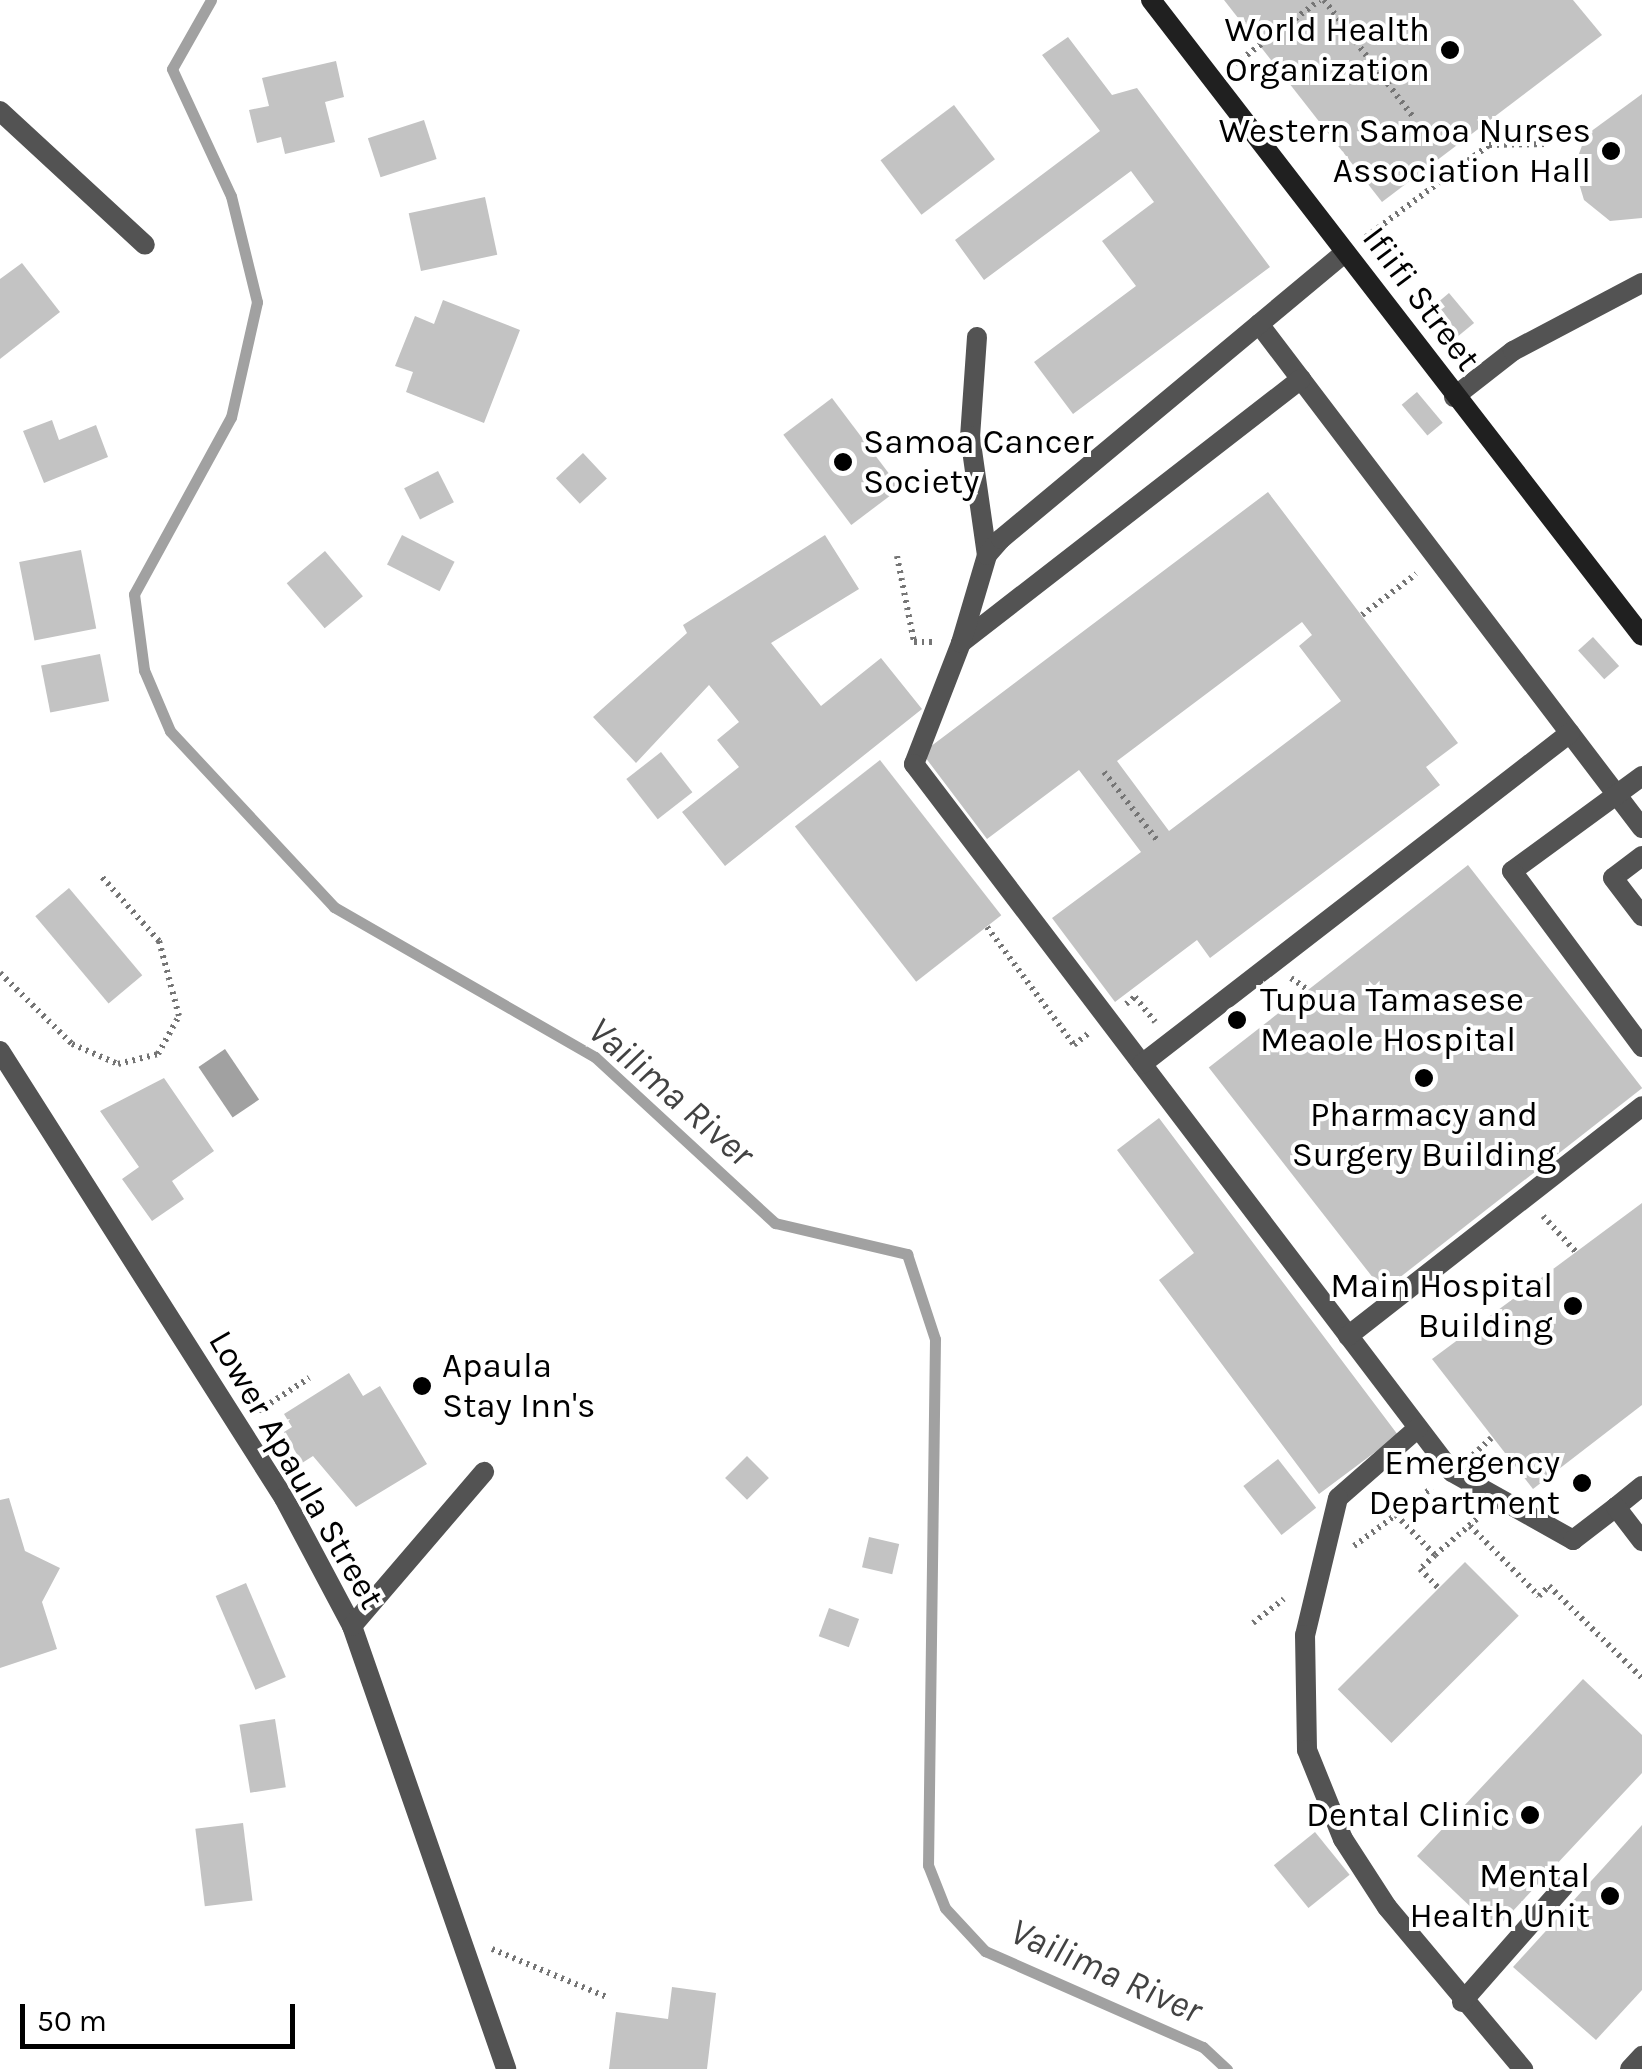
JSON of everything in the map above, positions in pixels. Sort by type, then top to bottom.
[{"type":"main road","name":"Ifiifi Street","points":[[1151,0],[1642,636]]},
{"type":"street","points":[[0,112],[144,245]]},
{"type":"street","points":[[987,555],[1345,252]]},
{"type":"street","points":[[1454,397],[1513,351],[1642,284]]},
{"type":"street","points":[[1259,324],[1642,828]]},
{"type":"street","points":[[978,337],[970,436],[987,555],[961,643],[914,764],[1452,1472],[1573,1540],[1642,1486]]},
{"type":"street","points":[[961,643],[1301,379]]},
{"type":"street","points":[[1142,1064],[1570,733]]},
{"type":"street","points":[[1642,776],[1512,872],[1642,1048]]},
{"type":"street","points":[[1642,856],[1613,878],[1642,916]]},
{"type":"street","name":"Lower Apaula Street","points":[[0,1051],[236,1426],[352,1626],[506,2069]]},
{"type":"street","points":[[1348,1336],[1642,1106]]},
{"type":"street","points":[[1418,1428],[1338,1498],[1304,1635],[1306,1750],[1343,1839],[1462,2002],[1523,2069]]},
{"type":"street","points":[[352,1626],[484,1472]]},
{"type":"street","points":[[1616,1506],[1642,1541]]},
{"type":"street","points":[[1462,2002],[1564,1886]]},
{"type":"street","points":[[1630,2069],[1642,2056]]},
{"type":"path","points":[[1214,80],[1322,0],[1413,117]]},
{"type":"path","points":[[1345,252],[1489,144],[1546,144]]},
{"type":"path","points":[[897,556],[914,642],[961,643]]},
{"type":"path","points":[[1362,615],[1437,558]]},
{"type":"path","points":[[1104,772],[1157,840]]},
{"type":"path","points":[[0,973],[72,1044],[118,1064],[158,1054],[179,1016],[159,942],[101,876]]},
{"type":"path","points":[[236,1426],[309,1378]]},
{"type":"path","points":[[1253,1623],[1491,1438]]},
{"type":"path","points":[[1396,1514],[1434,1555],[1420,1569],[1439,1589]]},
{"type":"path","points":[[1470,1526],[1539,1596],[1549,1586],[1642,1678]]},
{"type":"path","points":[[459,1935],[610,1998]]},
{"type":"shaded area","points":[[225,1049],[259,1100],[233,1117],[198,1067]]},
{"type":"building","points":[[1224,0],[1573,0],[1602,35],[1382,202]]},
{"type":"building","points":[[1068,37],[1112,95],[1137,88],[1270,267],[1073,414],[1034,362],[1136,286],[1102,241],[1154,202],[1131,171],[984,280],[955,240],[1100,131],[1042,55]]},
{"type":"building","points":[[336,61],[344,97],[325,102],[335,142],[285,154],[281,137],[257,143],[249,110],[269,106],[262,78]]},
{"type":"building","name":"Western Samoa Nurses Association Hall","points":[[1642,94],[1642,218],[1610,221],[1584,200],[1574,167],[1586,135]]},
{"type":"building","points":[[954,105],[995,159],[921,215],[881,160]]},
{"type":"building","points":[[424,120],[437,159],[381,177],[368,138]]},
{"type":"building","points":[[485,197],[497,255],[421,271],[409,213]]},
{"type":"building","points":[[22,263],[60,312],[0,359],[0,279]]},
{"type":"building","points":[[1449,293],[1474,323],[1458,336],[1433,306]]},
{"type":"building","points":[[443,300],[520,330],[484,423],[406,392],[413,372],[395,366],[415,316],[434,324]]},
{"type":"building","points":[[1417,392],[1443,423],[1427,435],[1402,405]]},
{"type":"building","name":"Samoa Cancer Society","points":[[832,398],[900,488],[851,525],[783,435]]},
{"type":"building","points":[[52,420],[59,440],[96,425],[108,457],[44,483],[23,431]]},
{"type":"building","points":[[583,453],[607,479],[580,504],[556,478]]},
{"type":"building","points":[[438,471],[454,502],[420,519],[404,488]]},
{"type":"building","points":[[1268,492],[1458,743],[1426,767],[1440,785],[1210,958],[1197,940],[1115,1002],[1052,918],[1141,852],[1079,770],[987,839],[922,753]],"holes":[[[1302,622],[1312,635],[1299,646],[1341,701],[1169,831],[1117,761]]]},
{"type":"building","points":[[402,535],[455,562],[440,591],[387,564]]},
{"type":"building","points":[[825,535],[859,589],[771,643],[821,706],[881,658],[922,709],[725,866],[682,812],[739,767],[717,740],[739,722],[709,685],[636,763],[593,717],[687,633],[683,625]]},
{"type":"building","points":[[81,550],[96,629],[34,641],[19,562]]},
{"type":"building","points":[[325,551],[363,596],[325,628],[287,583]]},
{"type":"building","points":[[1593,637],[1619,666],[1604,679],[1578,650]]},
{"type":"building","points":[[100,654],[109,701],[50,713],[41,665]]},
{"type":"building","points":[[661,752],[692,792],[658,819],[626,779]]},
{"type":"building","points":[[880,760],[1001,915],[916,982],[795,826]]},
{"type":"building","name":"Pharmacy and Surgery Building","points":[[1468,865],[1642,1088],[1383,1291],[1209,1068]]},
{"type":"building","points":[[69,888],[142,975],[109,1004],[35,916]]},
{"type":"building","points":[[164,1078],[214,1151],[172,1181],[184,1199],[152,1221],[122,1179],[139,1167],[100,1111]]},
{"type":"building","points":[[1159,1118],[1398,1435],[1319,1494],[1159,1280],[1194,1253],[1117,1150]]},
{"type":"building","name":"Main Hospital Building","points":[[1642,1203],[1642,1405],[1533,1489],[1432,1359]]},
{"type":"building","points":[[349,1373],[363,1396],[380,1386],[427,1464],[356,1507],[313,1456],[302,1463],[284,1432],[292,1427],[284,1414]]},
{"type":"building","points":[[747,1456],[769,1478],[747,1500],[725,1478]]},
{"type":"building","points":[[1278,1459],[1316,1508],[1281,1535],[1243,1486]]},
{"type":"building","points":[[9,1498],[25,1551],[60,1568],[42,1602],[57,1649],[0,1668],[0,1500]]},
{"type":"building","points":[[869,1537],[899,1544],[892,1574],[862,1567]]},
{"type":"building","points":[[1465,1562],[1519,1616],[1391,1743],[1338,1689]]},
{"type":"building","points":[[246,1583],[286,1677],[255,1690],[216,1596]]},
{"type":"building","points":[[829,1608],[859,1619],[849,1647],[819,1636]]},
{"type":"building","name":"Dental Clinic","points":[[1583,1679],[1642,1735],[1642,1773],[1495,1930],[1417,1856]]},
{"type":"building","points":[[275,1719],[286,1787],[250,1793],[239,1725]]},
{"type":"building","points":[[243,1823],[253,1900],[205,1906],[195,1829]]},
{"type":"building","name":"Mental Health Unit","points":[[1642,1825],[1642,1990],[1596,2040],[1513,1967]]},
{"type":"building","points":[[1315,1832],[1350,1875],[1308,1908],[1274,1865]]},
{"type":"building","points":[[672,1987],[716,1993],[707,2069],[609,2069],[616,2012],[668,2019]]},
{"type":"waterway","name":"Vailima River","points":[[211,0],[172,69],[231,196],[257,302],[231,417],[134,594],[144,670],[170,731],[334,907],[595,1057],[775,1223],[907,1254],[935,1339],[928,1865],[945,1908],[985,1951],[1203,2047],[1227,2069]]},
{"type":"place","name":"World Health Organization","points":[[1450,50]]},
{"type":"place","name":"Western Samoa Nurses Association Hall","points":[[1611,151]]},
{"type":"place","name":"Samoa Cancer Society","points":[[843,462]]},
{"type":"place","name":"Tupua Tamasese Meaole Hospital","points":[[1237,1020]]},
{"type":"place","name":"Pharmacy and Surgery Building","points":[[1424,1078]]},
{"type":"place","name":"Main Hospital Building","points":[[1573,1306]]},
{"type":"place","name":"Apaula Stay Inn's","points":[[422,1386]]},
{"type":"place","name":"Emergency Department","points":[[1582,1483]]},
{"type":"place","name":"Dental Clinic","points":[[1530,1815]]},
{"type":"place","name":"Mental Health Unit","points":[[1610,1896]]}]
